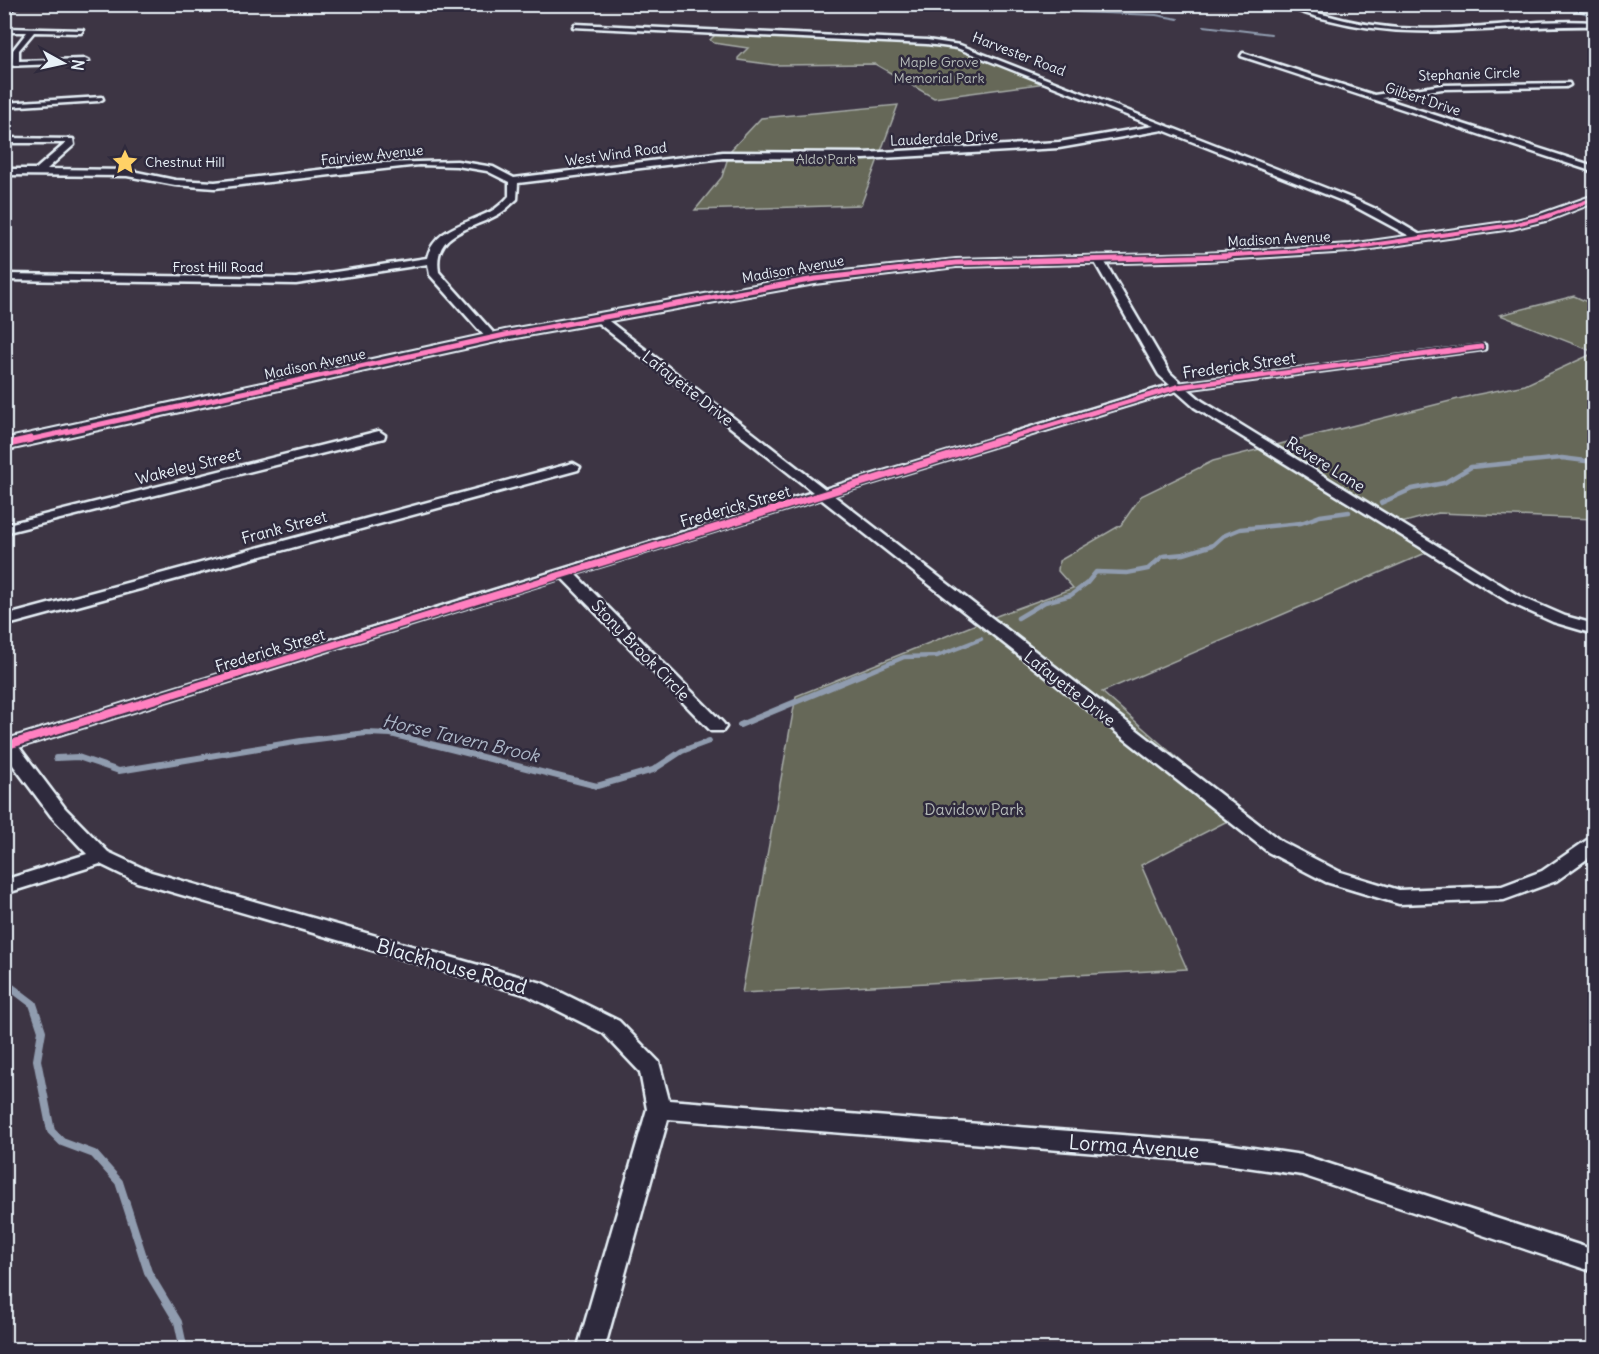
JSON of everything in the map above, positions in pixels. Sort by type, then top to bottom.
[{"type":"street","points":[[4,11],[19,4]]},
{"type":"street","points":[[1285,4],[1334,21],[1391,30],[1435,31],[1535,22],[1594,24]]},
{"type":"street","name":"Harvester Road","points":[[574,26],[927,42],[958,46],[1353,202],[1422,239]]},
{"type":"street","points":[[4,30],[81,30]]},
{"type":"street","points":[[15,64],[16,50],[32,30]]},
{"type":"street","name":"Gilbert Drive","points":[[1244,55],[1594,169]]},
{"type":"street","points":[[4,64],[85,61]]},
{"type":"street","name":"Stephanie Circle","points":[[1374,97],[1442,87],[1566,85]]},
{"type":"street","points":[[4,105],[99,99]]},
{"type":"street","name":"Lauderdale Drive","points":[[723,155],[864,156],[1017,148],[1059,145],[1165,127]]},
{"type":"street","points":[[4,140],[70,141],[71,143],[38,172]]},
{"type":"street","name":"West Wind Road","points":[[513,181],[723,155]]},
{"type":"street","name":"Fairview Avenue","points":[[4,172],[114,172],[180,183],[231,184],[400,164],[435,163],[479,167],[505,174],[513,181]]},
{"type":"street","points":[[492,338],[434,273],[430,261],[431,252],[453,232],[496,212],[507,204],[514,197],[513,181]]},
{"type":"street","name":"Madison Avenue","points":[[4,445],[492,338],[597,317],[857,272],[964,263],[1304,251],[1422,239],[1512,225],[1545,217],[1594,199]]},
{"type":"street","name":"Revere Lane","points":[[1098,259],[1165,375],[1198,404],[1514,600],[1559,619],[1594,629]]},
{"type":"street","name":"Frost Hill Road","points":[[4,277],[296,281],[430,261]]},
{"type":"street","name":"Lafayette Drive","points":[[597,317],[826,494],[1275,848],[1333,877],[1399,897],[1504,893],[1549,876],[1594,845]]},
{"type":"street","name":"Frederick Street","points":[[6,742],[1177,387],[1481,347]]},
{"type":"street","name":"Wakeley Street","points":[[4,529],[379,435]]},
{"type":"street","name":"Frank Street","points":[[4,621],[573,467]]},
{"type":"street","name":"Stony Brook Circle","points":[[565,573],[717,727]]},
{"type":"street","name":"Blackhouse Road","points":[[6,742],[58,812],[100,857],[144,877],[534,989],[611,1027],[651,1068],[659,1109],[590,1350]]},
{"type":"street","points":[[4,887],[100,857]]},
{"type":"street","name":"Lorma Avenue","points":[[659,1109],[1212,1152],[1302,1165],[1594,1261]]},
{"type":"green space","name":"Maple Grove Memorial Park","points":[[716,34],[932,44],[956,48],[1046,83],[934,98],[875,64],[774,65],[738,60],[748,48],[714,43],[710,40]]},
{"type":"green space","name":"Aldo Park","points":[[898,105],[861,205],[695,210],[722,177],[730,151],[761,118]]},
{"type":"green space","points":[[1574,296],[1594,305],[1594,352],[1500,315]]},
{"type":"green space","name":"Davidow Park","points":[[1594,353],[1594,519],[1438,513],[1390,526],[1428,552],[1102,692],[1241,814],[1141,865],[1187,969],[742,993],[796,696],[1073,588],[1058,571],[1059,561],[1121,525],[1141,496],[1213,461],[1474,395],[1525,385]]},
{"type":"waterway","points":[[1020,4],[1078,12],[1156,15],[1178,19]]},
{"type":"waterway","points":[[1557,4],[1594,16]]},
{"type":"waterway","points":[[1204,26],[1271,34]]},
{"type":"waterway","name":"Horse Tavern Brook","points":[[1381,503],[1412,489],[1444,483],[1471,467],[1562,458],[1594,462]]},
{"type":"waterway","name":"Horse Tavern Brook","points":[[1018,618],[1045,602],[1071,595],[1087,583],[1096,572],[1127,573],[1148,569],[1163,556],[1184,554],[1213,545],[1223,536],[1240,529],[1301,523],[1320,516],[1349,512]]},
{"type":"waterway","name":"Horse Tavern Brook","points":[[862,675],[904,657],[937,656],[981,639]]},
{"type":"waterway","name":"Horse Tavern Brook","points":[[740,725],[865,673]]},
{"type":"waterway","name":"Horse Tavern Brook","points":[[56,758],[78,757],[119,771],[301,741],[366,733],[391,734],[597,786],[653,770],[682,751],[709,741]]},
{"type":"waterway","points":[[4,982],[33,1004],[42,1031],[37,1060],[51,1131],[62,1142],[94,1154],[119,1182],[148,1272],[178,1322],[184,1350]]},
{"type":"cycle path","points":[[4,445],[505,335],[815,279],[956,263],[1205,257],[1350,248],[1512,225],[1545,217],[1594,199]]},
{"type":"cycle path","points":[[8,745],[689,534],[1177,387],[1481,347]]},
{"type":"place","name":"Chestnut Hill","points":[[125,162]]}]
